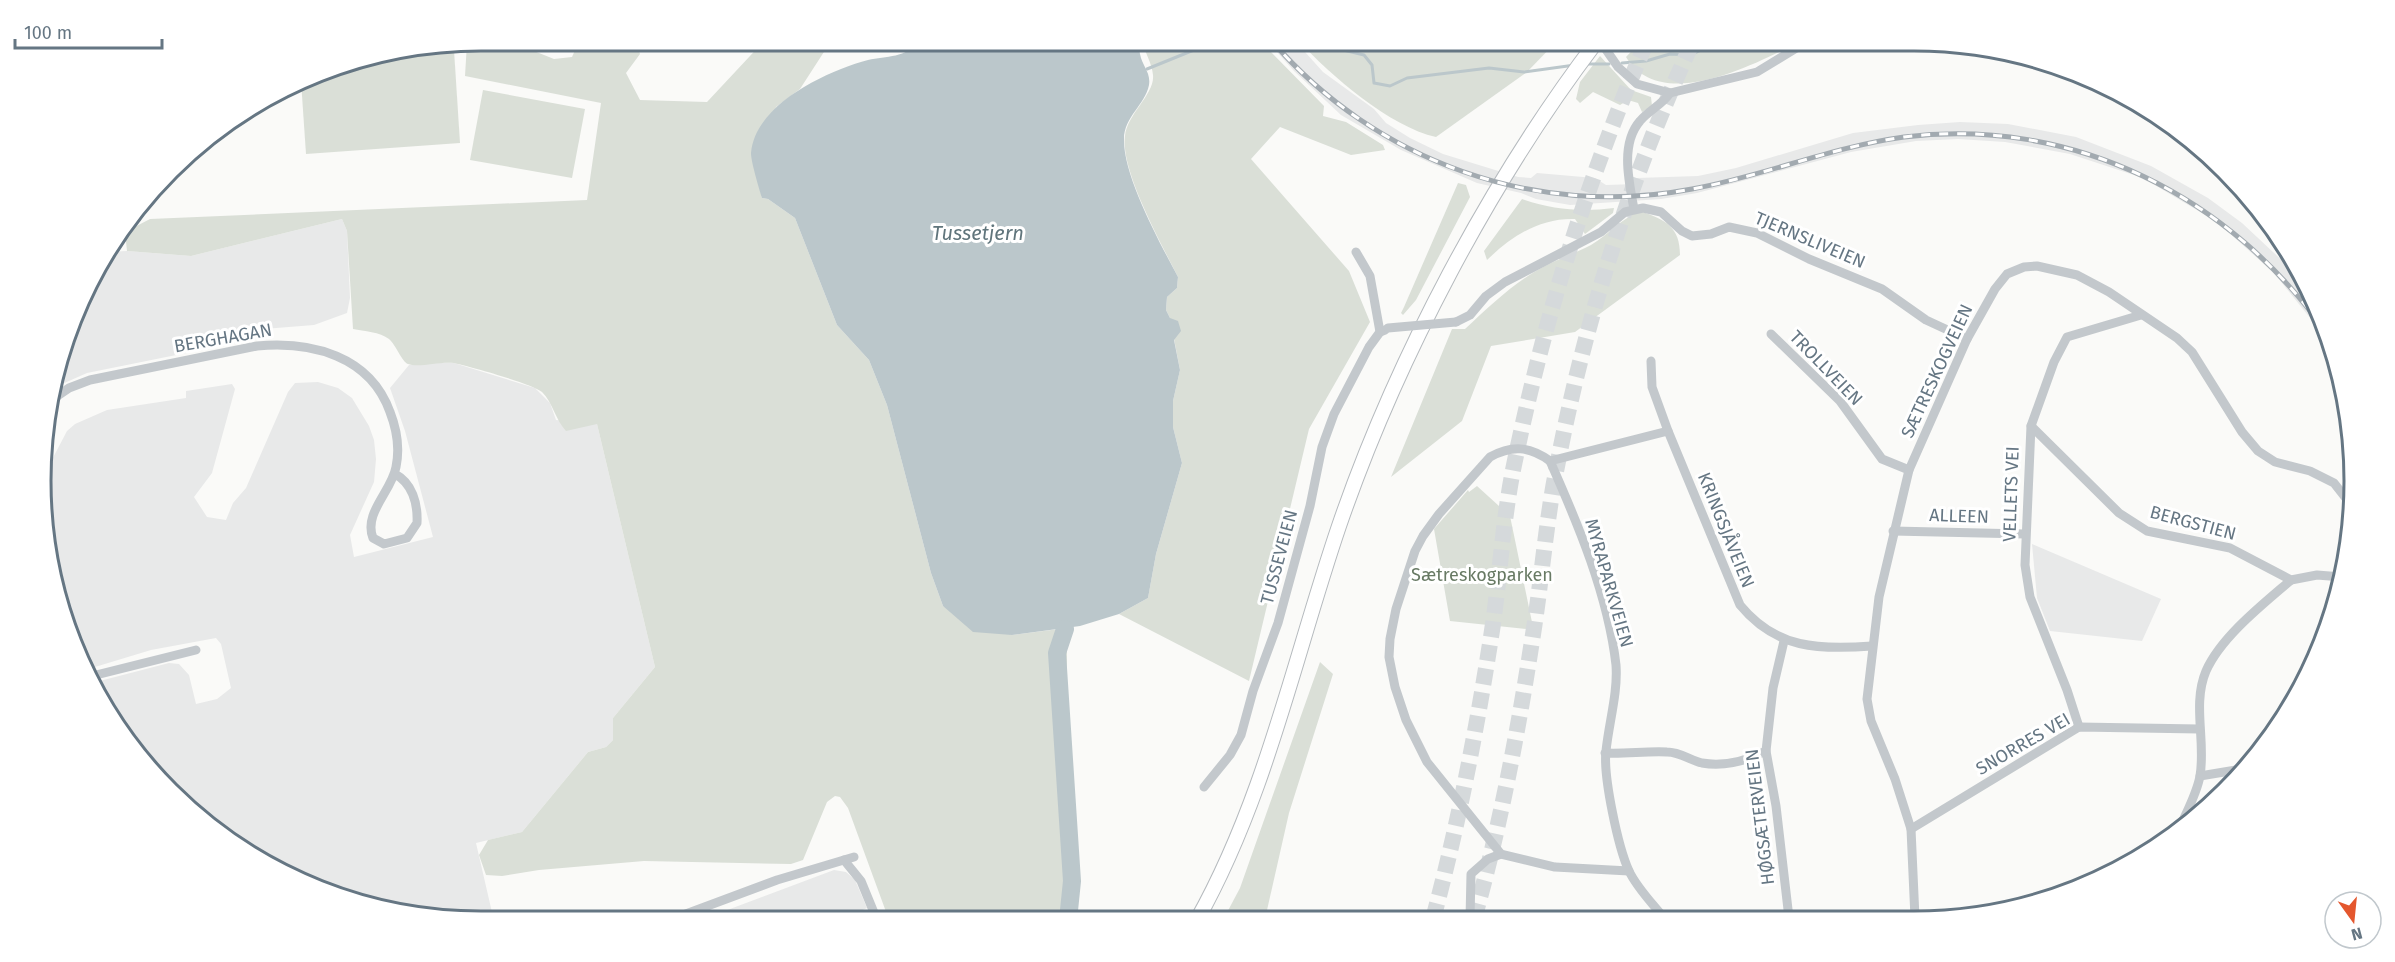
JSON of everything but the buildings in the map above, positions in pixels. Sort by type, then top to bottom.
[{"type":"main road","points":[[1202,911],[1233,848],[1252,801],[1340,524],[1394,386],[1469,241],[1516,161],[1591,51]]},
{"type":"street","points":[[1607,51],[1618,67],[1637,84],[1670,93],[1757,72],[1790,51]]},
{"type":"street","points":[[1356,252],[1370,276],[1384,330],[1456,322],[1470,315],[1486,296],[1505,282],[1601,232],[1634,208],[1628,166],[1630,138],[1638,123],[1663,103],[1670,93]]},
{"type":"street","name":"TJERNSLIVEIEN","points":[[1634,208],[1660,213],[1692,236],[1711,234],[1729,227],[1757,233],[1809,260],[1882,289],[1926,320],[1967,339]]},
{"type":"street","name":"SÆTRESKOGVEIEN","points":[[1915,911],[1911,829],[1868,710],[1867,699],[1878,597],[1909,470],[1967,339],[2007,274],[2025,267],[2037,266],[2077,275],[2109,292],[2185,345],[2242,432],[2258,451],[2275,462],[2310,471],[2334,483],[2343,495]]},
{"type":"street","name":"VELLETS VEI","points":[[2079,727],[2067,690],[2030,597],[2025,565],[2025,534],[2031,426],[2054,362],[2067,337],[2140,315]]},
{"type":"street","name":"TUSSEVEIEN","points":[[1204,787],[1230,755],[1241,735],[1253,691],[1278,623],[1310,506],[1322,447],[1334,414],[1369,347],[1384,330]]},
{"type":"street","name":"TROLLVEIEN","points":[[1771,334],[1840,401],[1882,459],[1909,470]]},
{"type":"street","name":"BERGHAGAN","points":[[60,394],[90,380],[245,348],[283,344],[321,350],[352,364],[374,384],[384,399],[398,440],[394,474],[370,524],[373,538],[384,544],[407,538],[417,523],[411,488],[404,479],[394,474]]},
{"type":"street","name":"KRINGSJÅVEIEN","points":[[1651,361],[1652,387],[1668,431],[1740,605],[1752,620],[1784,640],[1840,648],[1872,646]]},
{"type":"street","name":"BERGSTIEN","points":[[2031,426],[2119,513],[2136,525],[2157,534],[2230,548],[2291,580]]},
{"type":"street","points":[[1501,854],[1443,784],[1418,745],[1395,687],[1389,657],[1390,639],[1396,609],[1422,536],[1467,482],[1490,458],[1504,449],[1527,449],[1550,461],[1668,431]]},
{"type":"street","name":"MYRAPARKVEIEN","points":[[1550,461],[1579,532],[1613,647],[1615,688],[1605,753],[1605,773],[1610,800],[1629,871],[1659,911]]},
{"type":"street","name":"ALLEEN","points":[[1893,531],[2025,534]]},
{"type":"street","points":[[2185,815],[2200,776],[2201,688],[2213,657],[2268,600],[2291,580],[2317,575],[2333,576]]},
{"type":"street","name":"HØGSÆTERVEIEN","points":[[1784,640],[1773,688],[1766,751],[1776,806],[1788,911]]},
{"type":"street","points":[[97,675],[196,650]]},
{"type":"street","name":"SNORRES VEI","points":[[1911,829],[2079,727],[2199,729]]},
{"type":"street","points":[[1605,753],[1668,752],[1682,754],[1702,763],[1728,764],[1748,761],[1766,751]]},
{"type":"street","points":[[2200,776],[2231,772]]},
{"type":"street","points":[[1470,911],[1471,874],[1488,859],[1501,854],[1555,867],[1629,871]]},
{"type":"street","points":[[693,911],[744,891],[849,858],[873,911]]},
{"type":"shaded area","points":[[1276,51],[1304,51],[1323,72],[1374,109],[1386,123],[1443,154],[1518,177],[1531,178],[1537,173],[1595,178],[1606,185],[1636,184],[1637,178],[1698,176],[1736,168],[1853,133],[1918,125],[1960,122],[2008,124],[2076,137],[2151,166],[2208,198],[2242,223],[2284,262],[2300,291],[2313,322],[2274,273],[2217,222],[2143,178],[2070,154],[2005,142],[1958,139],[1916,141],[1851,152],[1697,193],[1661,199],[1570,205],[1536,199],[1521,193],[1477,183],[1401,150],[1341,115]]},
{"type":"shaded area","points":[[342,219],[347,231],[350,298],[347,313],[314,325],[238,331],[229,334],[223,341],[215,336],[196,351],[87,373],[62,384],[84,316],[117,251],[191,256]]},
{"type":"shaded area","points":[[434,362],[454,363],[535,388],[550,403],[556,420],[597,424],[655,667],[613,718],[613,740],[606,747],[588,752],[522,832],[476,843],[492,911],[453,910],[397,903],[343,888],[291,867],[242,839],[219,822],[197,804],[158,765],[123,720],[100,681],[169,663],[179,664],[189,675],[196,704],[217,699],[231,688],[221,644],[216,638],[151,650],[93,667],[74,619],[59,565],[52,509],[52,460],[67,431],[75,424],[107,410],[186,398],[186,391],[232,384],[235,389],[212,473],[194,497],[207,517],[226,520],[233,503],[246,488],[288,392],[295,383],[318,382],[338,388],[352,398],[369,426],[374,440],[376,459],[374,482],[350,535],[354,557],[433,537],[405,431],[390,388],[409,365]]},
{"type":"shaded area","points":[[2032,544],[2161,599],[2142,641],[2050,631],[2037,598]]},
{"type":"shaded area","points":[[834,870],[846,872],[855,880],[867,908],[860,911],[725,911]]},
{"type":"green space","points":[[534,51],[554,59],[572,57],[575,51],[639,51],[640,54],[626,73],[640,100],[707,102],[755,51],[825,51],[800,89],[776,107],[759,183],[762,198],[768,199],[795,218],[837,325],[869,360],[887,405],[931,573],[943,606],[1012,635],[1067,628],[1067,911],[886,911],[848,808],[840,797],[835,796],[827,802],[803,860],[791,864],[644,861],[539,870],[502,876],[486,875],[479,855],[488,840],[522,832],[588,752],[606,747],[613,740],[613,718],[655,667],[597,424],[566,431],[546,396],[536,389],[454,363],[408,364],[389,339],[372,332],[353,329],[347,231],[342,219],[191,256],[127,251],[126,238],[134,227],[150,219],[587,200],[601,103],[465,76],[466,52]]},
{"type":"green space","points":[[1145,51],[1270,51],[1324,106],[1323,116],[1346,122],[1383,145],[1385,150],[1351,155],[1280,127],[1251,159],[1349,271],[1370,322],[1309,429],[1249,681],[1119,614],[1148,598],[1156,554],[1182,463],[1173,427],[1173,401],[1180,370],[1170,318],[1166,310],[1167,297],[1177,288],[1178,277],[1135,187],[1125,151],[1125,136],[1130,120],[1150,89],[1153,75]]},
{"type":"green space","points":[[1309,51],[1547,51],[1527,72],[1436,137],[1400,123],[1362,98]]},
{"type":"green space","points":[[1632,51],[1780,51],[1736,71],[1710,79],[1685,83],[1662,82],[1642,74],[1626,57]]},
{"type":"green space","points":[[454,52],[460,143],[306,154],[302,90],[343,74],[397,59]]},
{"type":"green space","points":[[1600,56],[1631,90],[1651,97],[1652,106],[1642,112],[1638,103],[1628,100],[1620,105],[1593,92],[1580,103],[1576,99],[1580,82]]},
{"type":"green space","points":[[483,90],[585,109],[572,178],[470,160]]},
{"type":"green space","points":[[1458,183],[1466,185],[1470,197],[1416,300],[1403,315],[1401,313]]},
{"type":"green space","points":[[1522,199],[1545,206],[1568,209],[1614,208],[1613,213],[1585,234],[1575,219],[1562,219],[1538,225],[1516,236],[1487,260],[1484,251]]},
{"type":"green space","points":[[1640,211],[1670,226],[1677,238],[1680,255],[1575,332],[1491,346],[1462,421],[1391,477],[1452,329],[1465,329],[1523,279],[1591,245]]},
{"type":"green space","name":"Sætreskogparken","points":[[1477,486],[1510,516],[1533,627],[1527,629],[1450,621],[1434,529],[1468,490],[1469,492]]},
{"type":"green space","points":[[1320,662],[1333,674],[1289,813],[1267,911],[1228,911],[1240,888]]},
{"type":"water","name":"Tussetjern","points":[[908,51],[1140,51],[1149,76],[1149,85],[1127,124],[1124,139],[1125,154],[1144,209],[1178,277],[1177,288],[1167,297],[1166,310],[1170,318],[1178,321],[1181,331],[1174,340],[1180,370],[1173,401],[1173,427],[1182,463],[1156,554],[1148,598],[1119,614],[1080,626],[1012,635],[973,632],[943,606],[931,573],[887,405],[869,360],[837,325],[795,218],[768,199],[762,198],[751,153],[755,135],[765,119],[779,105],[814,81],[851,65]]},
{"type":"waterway","points":[[1147,69],[1191,51]]},
{"type":"waterway","points":[[1347,51],[1364,55],[1372,65],[1374,83],[1390,86],[1407,78],[1489,68],[1524,72],[1575,65]]},
{"type":"waterway","points":[[1622,63],[1646,61],[1670,54],[1690,55],[1699,51]]},
{"type":"waterway","points":[[1585,64],[1609,64]]},
{"type":"waterway","points":[[1065,629],[1057,653],[1072,881],[1069,911]]},
{"type":"tunnel","points":[[1435,911],[1474,735],[1493,624],[1513,470],[1538,360],[1586,198],[1643,51]]},
{"type":"tunnel","points":[[1476,911],[1493,847],[1516,738],[1553,488],[1577,373],[1592,316],[1627,205],[1647,150],[1689,51]]},
{"type":"railway","points":[[1282,51],[1313,83],[1359,119],[1409,148],[1462,171],[1518,187],[1575,195],[1633,196],[1692,189],[1850,148],[1904,137],[1967,134],[2028,140],[2087,154],[2143,176],[2196,206],[2245,242],[2288,285],[2309,311]]}]
